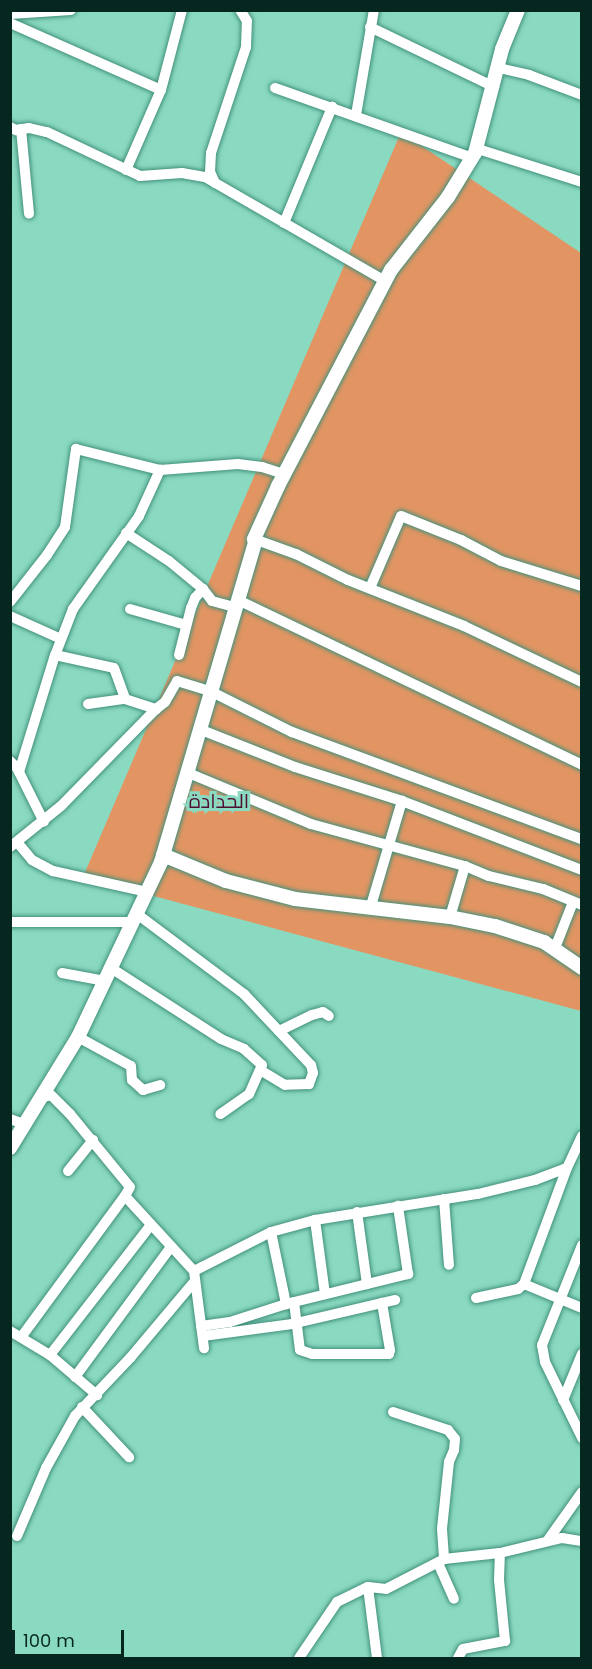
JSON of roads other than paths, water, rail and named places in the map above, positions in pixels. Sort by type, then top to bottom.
[{"type":"main road","points":[[10,1148],[17,1121],[44,1097],[78,1038],[163,855],[254,539],[284,474],[385,281],[448,197],[475,153],[499,68],[502,49],[518,10]]},
{"type":"main road","points":[[163,855],[240,885],[295,899],[450,918],[495,926],[533,938],[555,948],[582,969]]},
{"type":"street","points":[[10,14],[71,10]]},
{"type":"street","points":[[126,170],[161,90],[182,10]]},
{"type":"street","points":[[215,184],[210,172],[211,153],[246,47],[247,19],[240,10]]},
{"type":"street","points":[[356,115],[371,12]]},
{"type":"street","points":[[10,23],[161,90]]},
{"type":"street","points":[[370,27],[494,87]]},
{"type":"street","points":[[499,68],[529,75],[582,95]]},
{"type":"street","points":[[275,88],[475,153],[582,182]]},
{"type":"street","points":[[284,223],[332,107]]},
{"type":"street","points":[[29,214],[16,128],[47,132],[140,176],[194,174],[385,281]]},
{"type":"street","points":[[10,602],[65,527],[76,449],[160,470],[238,464],[262,467],[284,474]]},
{"type":"street","points":[[19,772],[55,655],[79,597],[142,510],[160,470]]},
{"type":"street","points":[[370,588],[401,516],[461,540],[501,561],[582,586]]},
{"type":"street","points":[[126,533],[150,547],[203,589],[212,601],[237,603],[582,765]]},
{"type":"street","points":[[254,539],[302,556],[370,588],[464,626],[582,681]]},
{"type":"street","points":[[179,655],[195,598],[203,589]]},
{"type":"street","points":[[130,609],[186,625]]},
{"type":"street","points":[[10,616],[61,639]]},
{"type":"street","points":[[55,655],[114,668],[125,699]]},
{"type":"street","points":[[147,892],[53,871],[32,860],[14,845],[44,822],[144,724],[165,702],[177,681],[210,691],[292,732],[582,839]]},
{"type":"street","points":[[88,704],[125,699],[156,709]]},
{"type":"street","points":[[199,729],[295,768],[402,801],[582,870]]},
{"type":"street","points":[[10,761],[19,772],[44,822]]},
{"type":"street","points":[[186,772],[311,824],[387,847],[465,866],[489,876],[543,889],[577,903],[555,948]]},
{"type":"street","points":[[370,909],[402,801]]},
{"type":"street","points":[[450,918],[465,866]]},
{"type":"street","points":[[10,922],[135,919],[224,977],[311,1065],[313,1073],[309,1084],[285,1085],[260,1070]]},
{"type":"street","points":[[62,973],[108,975],[244,1050],[262,1065],[249,1094],[220,1114]]},
{"type":"street","points":[[279,1031],[312,1015],[323,1012],[329,1016]]},
{"type":"street","points":[[78,1038],[130,1066],[132,1080],[143,1090],[160,1084]]},
{"type":"street","points":[[22,1336],[130,1187],[93,1140],[51,1095],[44,1097]]},
{"type":"street","points":[[476,1298],[518,1289],[524,1284],[567,1168],[578,1150],[582,1136]]},
{"type":"street","points":[[68,1171],[93,1140]]},
{"type":"street","points":[[17,1536],[46,1468],[82,1407],[97,1395],[194,1276],[271,1232],[315,1220],[444,1199],[535,1180],[567,1168]]},
{"type":"street","points":[[125,1196],[194,1276],[204,1348]]},
{"type":"street","points":[[444,1199],[449,1265]]},
{"type":"street","points":[[202,1331],[290,1303],[408,1274],[398,1206]]},
{"type":"street","points":[[357,1212],[367,1284]]},
{"type":"street","points":[[315,1220],[325,1294]]},
{"type":"street","points":[[50,1355],[151,1225]]},
{"type":"street","points":[[271,1232],[296,1323],[300,1350],[312,1354],[389,1353],[382,1303]]},
{"type":"street","points":[[582,1245],[542,1341],[542,1349],[562,1400],[582,1438]]},
{"type":"street","points":[[75,1377],[171,1247]]},
{"type":"street","points":[[524,1284],[582,1308]]},
{"type":"street","points":[[202,1331],[296,1323],[395,1300]]},
{"type":"street","points":[[10,1331],[22,1336],[50,1355],[97,1395]]},
{"type":"street","points":[[562,1400],[582,1354]]},
{"type":"street","points":[[82,1407],[129,1458]]},
{"type":"street","points":[[393,1412],[448,1430],[455,1439],[454,1450],[449,1462],[441,1561],[454,1599]]},
{"type":"street","points":[[548,1540],[582,1492]]},
{"type":"street","points":[[299,1659],[337,1602],[368,1587],[386,1589],[441,1561],[500,1553],[562,1538],[582,1541]]},
{"type":"street","points":[[458,1659],[463,1649],[505,1641],[499,1580],[500,1553]]},
{"type":"street","points":[[368,1587],[377,1659]]},
{"type":"district","name":"الحدادة","points":[[219,801]]}]
